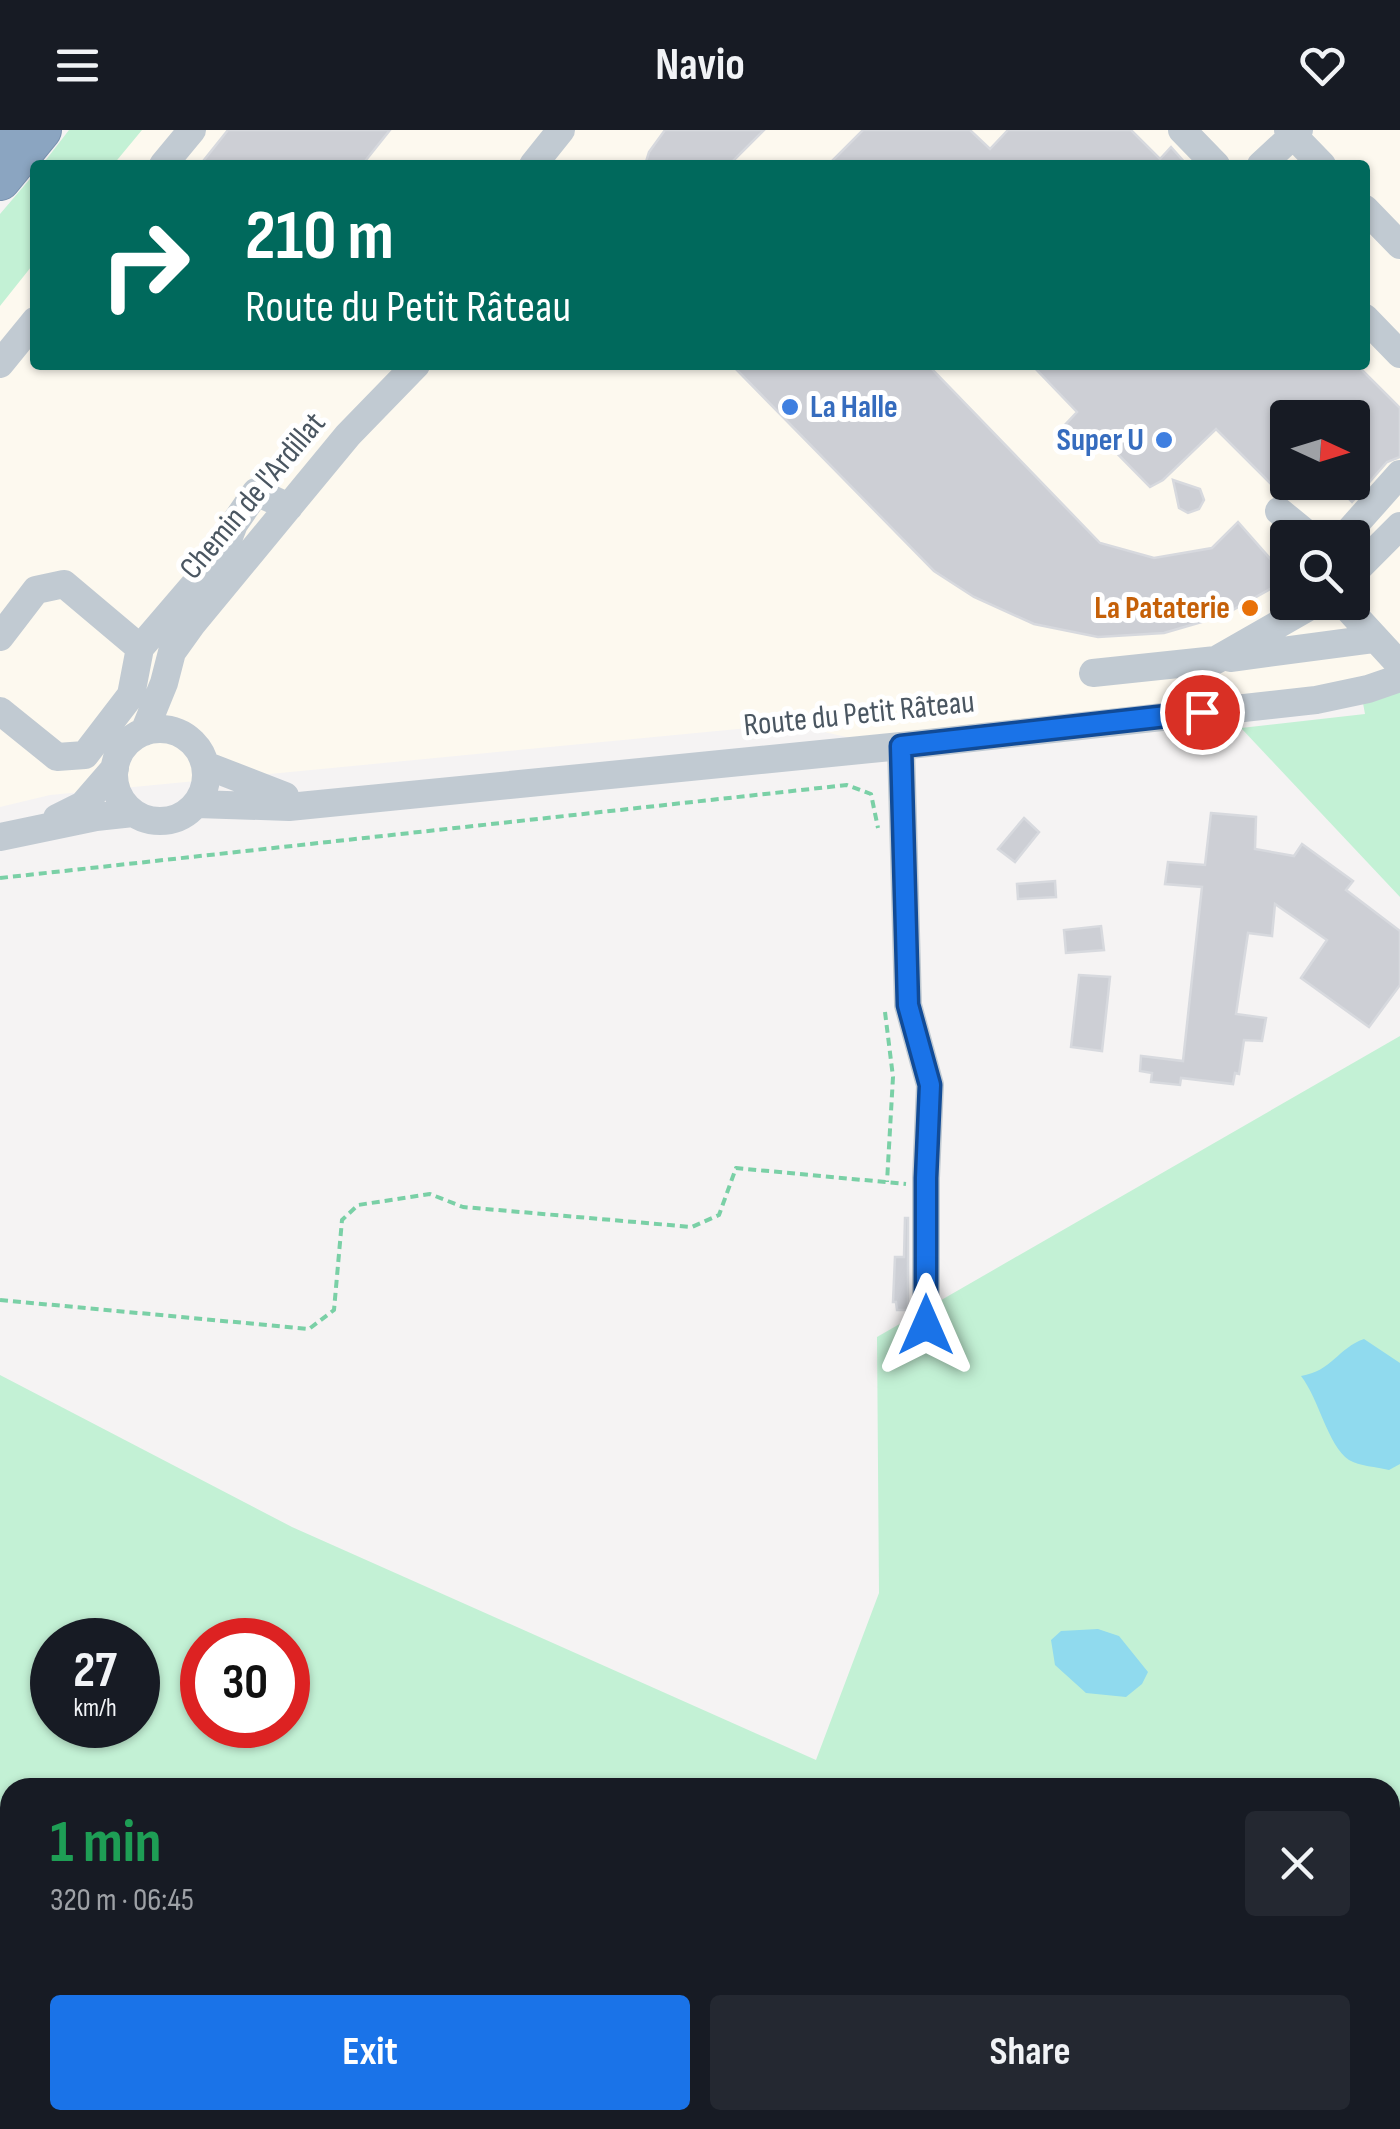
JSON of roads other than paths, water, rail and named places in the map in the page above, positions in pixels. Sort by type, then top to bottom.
[{"type":"highway","points":[[0,180],[42,130]]},
{"type":"street","points":[[167,160],[192,130]]},
{"type":"street","points":[[537,160],[561,130]]},
{"type":"street","points":[[1182,130],[1211,160]]},
{"type":"street","points":[[1266,160],[1294,132],[1318,160]]},
{"type":"street","points":[[1370,214],[1400,245]]},
{"type":"street","points":[[1370,323],[1400,354]]},
{"type":"street","points":[[0,364],[30,327]]},
{"type":"street","name":"Chemin de l'Ardillat","points":[[144,732],[172,652],[348,434],[411,370]]},
{"type":"street","points":[[1359,520],[1400,474]]},
{"type":"street","points":[[0,711],[56,756],[84,755],[130,696],[140,648],[224,550],[234,524],[256,492],[289,507]]},
{"type":"street","points":[[1280,511],[1291,520]]},
{"type":"street","points":[[1370,556],[1400,526]]},
{"type":"street","points":[[0,637],[36,590],[64,584],[140,648]]},
{"type":"street","points":[[1216,660],[1286,620]]},
{"type":"street","points":[[1357,620],[1400,665]]},
{"type":"street","points":[[1093,673],[1372,639]]},
{"type":"street","name":"Route du Petit Râteau","points":[[197,804],[289,808],[901,746],[1316,700],[1368,690],[1400,678]]},
{"type":"street","points":[[12,836],[133,813],[160,822],[174,820],[197,804],[206,778],[205,765],[200,752],[182,734],[164,683]]},
{"type":"street","points":[[12,836],[83,805],[115,768],[130,740],[156,729],[182,734]]},
{"type":"street","points":[[901,746],[908,1005],[930,1085],[926,1325]]},
{"type":"street","name":"Route du Petit Râteau","points":[[205,765],[273,794],[321,803]]},
{"type":"street","points":[[115,768],[118,793],[133,813]]},
{"type":"water","points":[[1364,1339],[1400,1363],[1400,1464],[1389,1470],[1353,1462],[1342,1453],[1301,1376],[1320,1369]]},
{"type":"water","points":[[1098,1629],[1119,1636],[1148,1672],[1142,1684],[1126,1697],[1086,1693],[1055,1665],[1051,1640],[1061,1631]]},
{"type":"place","name":"La Halle","points":[[790,407]]},
{"type":"place","name":"Super U","points":[[1164,440]]},
{"type":"place","name":"La Pataterie","points":[[1250,608]]}]
